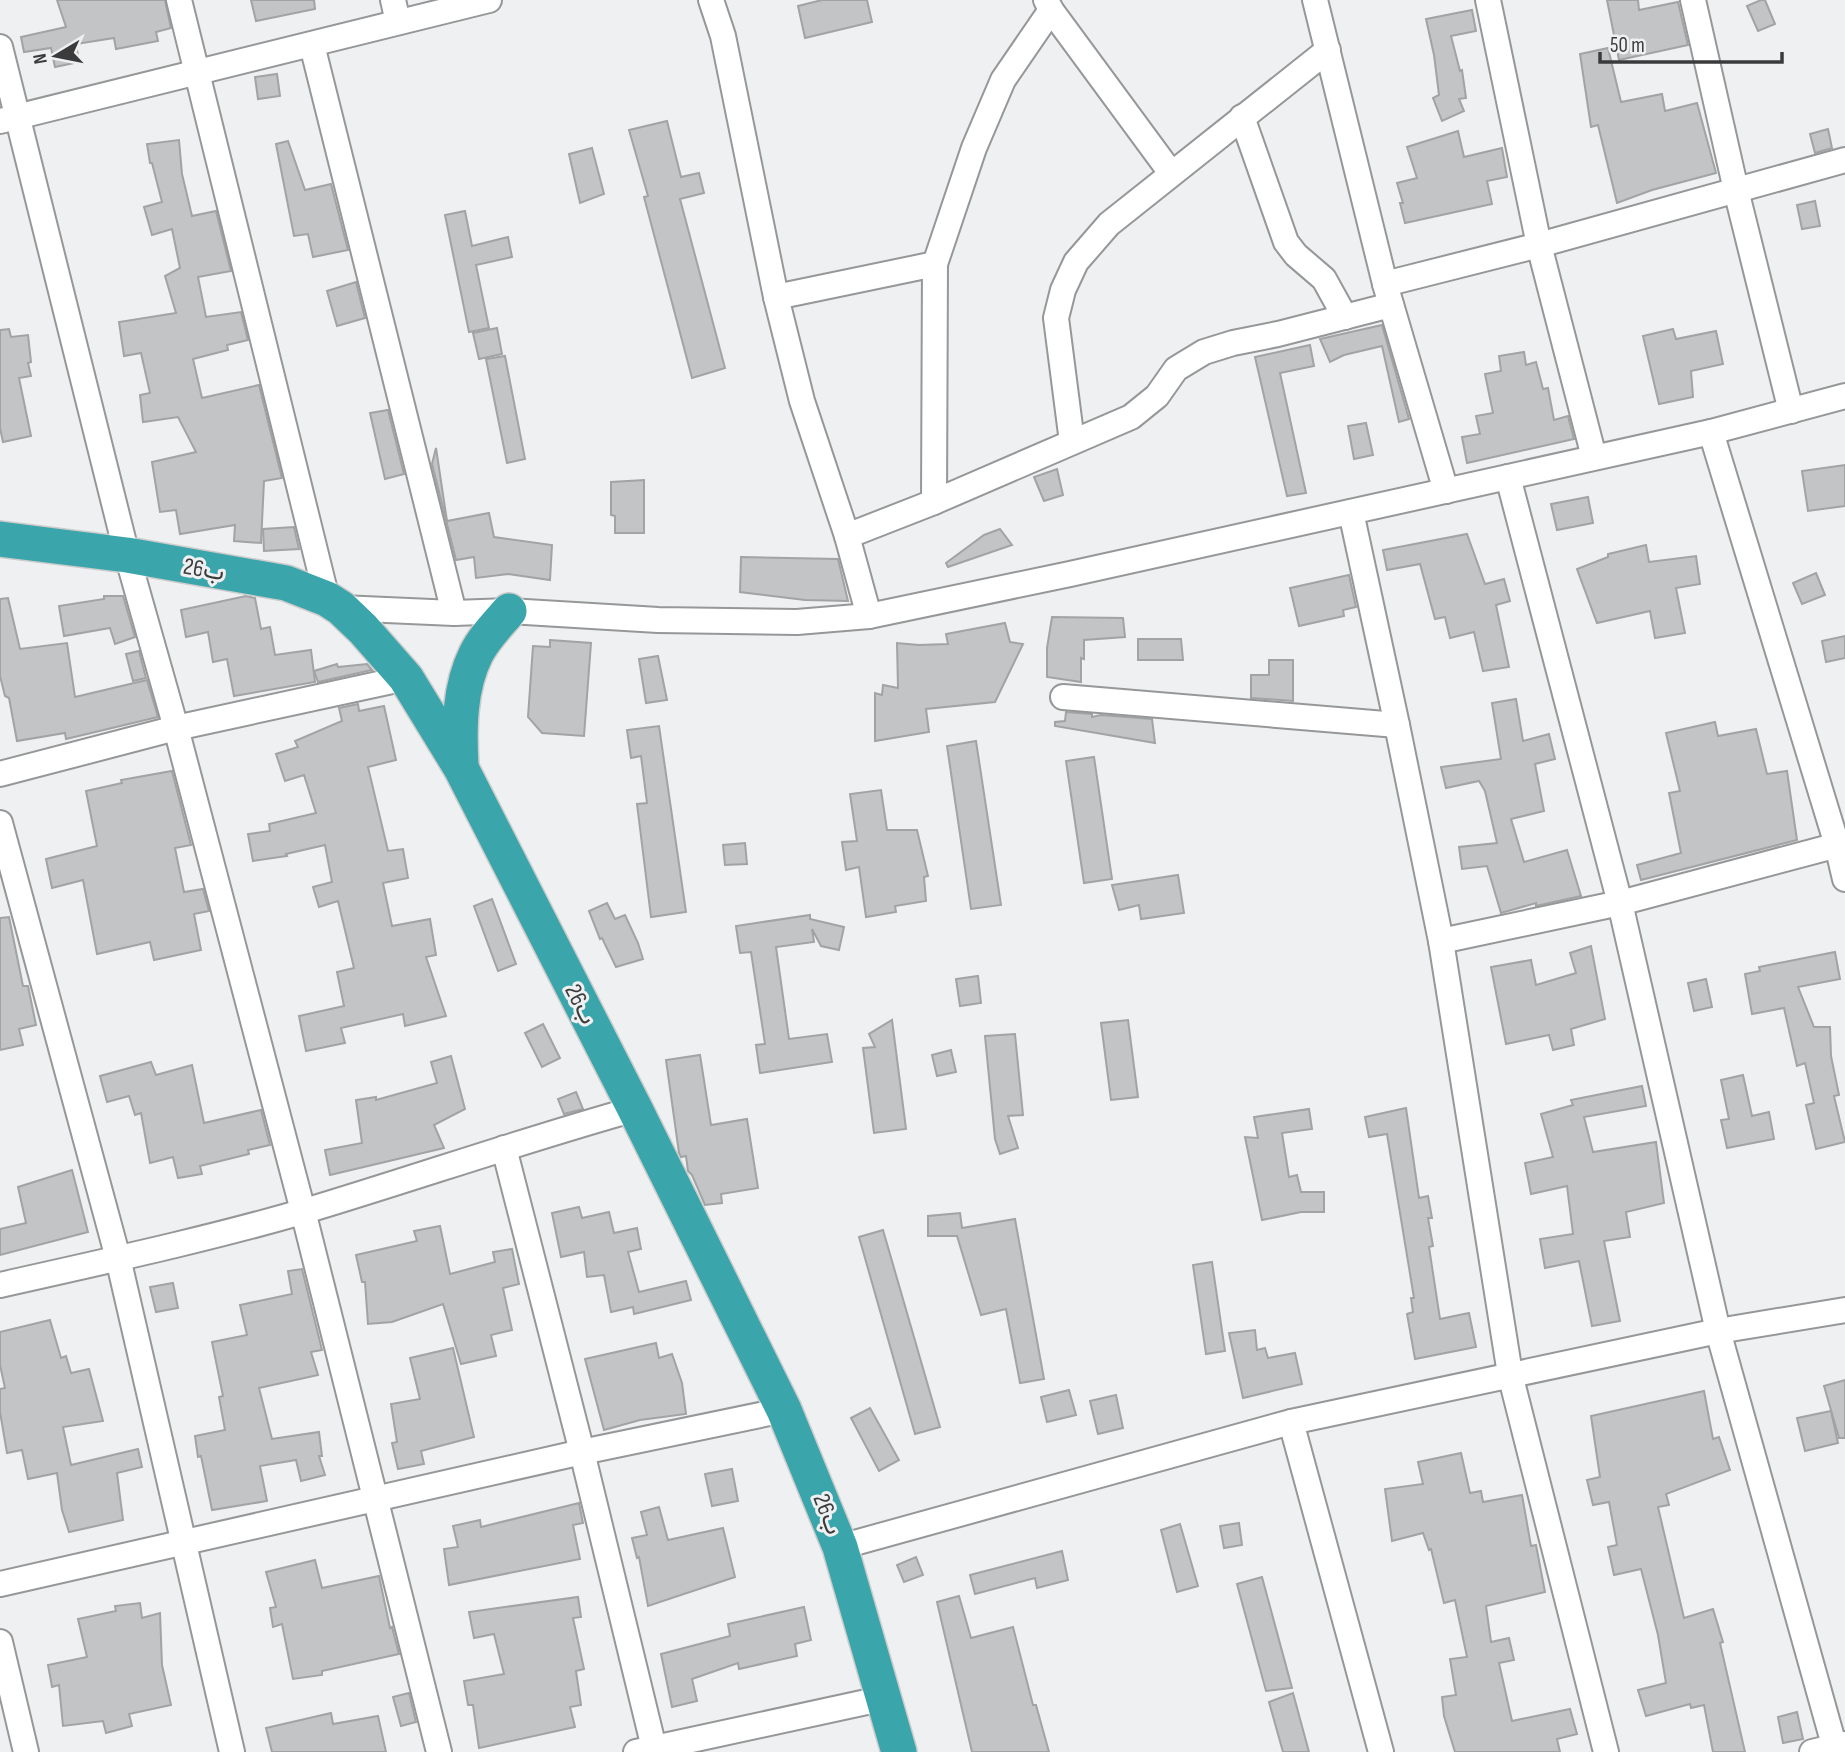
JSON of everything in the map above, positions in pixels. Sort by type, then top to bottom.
[{"type":"highway","name":"26ب","points":[[0,539],[127,555],[285,583],[334,604],[363,629],[406,678],[461,768],[635,1109],[784,1410],[840,1547],[899,1752]]},
{"type":"highway","points":[[461,768],[461,708],[468,673],[476,653],[509,611]]},
{"type":"street","points":[[179,0],[334,604],[658,620],[797,622],[869,615],[1069,574],[1711,432],[1845,396]]},
{"type":"street","points":[[9,118],[312,46],[396,11],[489,0]]},
{"type":"street","points":[[711,0],[723,36],[776,297],[803,401],[847,536],[869,615]]},
{"type":"street","points":[[1315,0],[1388,294],[1446,491]]},
{"type":"street","points":[[1488,0],[1539,246],[1594,457]]},
{"type":"street","points":[[1693,0],[1736,190],[1791,411]]},
{"type":"street","points":[[934,502],[935,264],[974,148],[1003,80],[1048,5],[1171,173]]},
{"type":"street","points":[[312,46],[454,612]]},
{"type":"street","points":[[0,47],[9,118],[176,728],[377,1499],[439,1752]]},
{"type":"street","points":[[1072,442],[1056,318],[1063,290],[1076,262],[1109,224],[1328,50]]},
{"type":"street","points":[[1242,117],[1286,242],[1296,255],[1324,279],[1345,317]]},
{"type":"street","points":[[847,536],[934,502],[1131,417],[1157,396],[1176,369],[1204,352],[1345,317],[1388,294],[1539,246],[1845,160]]},
{"type":"street","points":[[776,297],[935,264]]},
{"type":"street","points":[[1711,432],[1841,844],[1845,879]]},
{"type":"street","points":[[1508,477],[1620,903],[1718,1331],[1832,1748]]},
{"type":"street","points":[[1351,512],[1441,941],[1510,1374],[1606,1752]]},
{"type":"street","points":[[0,774],[176,728],[406,678]]},
{"type":"street","points":[[1063,697],[1397,724]]},
{"type":"street","points":[[0,823],[118,1258],[232,1752]]},
{"type":"street","points":[[1441,941],[1620,903],[1841,844]]},
{"type":"street","points":[[0,1285],[303,1211],[635,1109]]},
{"type":"street","points":[[504,1148],[582,1452],[648,1751],[885,1698]]},
{"type":"street","points":[[840,1547],[1291,1422],[1718,1331],[1845,1310]]},
{"type":"street","points":[[0,1584],[582,1452],[784,1410]]},
{"type":"street","points":[[1291,1422],[1381,1752]]},
{"type":"street","points":[[0,1642],[26,1752]]},
{"type":"building","points":[[57,0],[165,0],[171,28],[156,32],[158,41],[116,49],[114,38],[76,44],[79,62],[55,67],[51,48],[24,52],[21,37],[66,27]]},
{"type":"building","points":[[251,0],[314,0],[315,9],[256,21]]},
{"type":"building","points":[[822,0],[867,0],[872,22],[805,38],[798,6]]},
{"type":"building","points":[[1607,0],[1638,0],[1639,10],[1678,2],[1688,45],[1619,60]]},
{"type":"building","points":[[1765,0],[1775,24],[1758,31],[1747,6]]},
{"type":"building","points":[[1472,10],[1476,31],[1451,36],[1460,71],[1462,70],[1466,98],[1459,99],[1464,111],[1442,121],[1433,98],[1439,95],[1426,19]]},
{"type":"building","points":[[1608,48],[1621,102],[1662,94],[1665,111],[1697,103],[1716,173],[1652,190],[1617,203],[1598,125],[1591,127],[1580,54]]},
{"type":"building","points":[[277,74],[280,96],[258,99],[255,77]]},
{"type":"building","points":[[667,121],[681,177],[699,173],[704,193],[680,199],[725,368],[692,378],[644,197],[648,196],[629,130]]},
{"type":"building","points":[[1828,129],[1832,148],[1815,153],[1810,134]]},
{"type":"building","points":[[1458,131],[1464,157],[1502,148],[1507,177],[1487,181],[1492,204],[1405,223],[1397,183],[1417,178],[1407,147]]},
{"type":"building","points":[[179,140],[182,174],[192,216],[216,211],[231,271],[198,277],[206,317],[241,312],[248,340],[227,345],[228,350],[193,359],[202,398],[259,385],[282,478],[264,481],[261,543],[234,541],[235,525],[180,534],[176,510],[160,512],[152,462],[196,452],[178,417],[143,422],[140,395],[150,393],[141,353],[124,356],[119,322],[176,313],[165,276],[180,268],[172,229],[152,235],[144,207],[162,202],[147,144]]},
{"type":"building","points":[[288,141],[305,190],[331,184],[348,250],[313,257],[308,234],[294,236],[276,144]]},
{"type":"building","points":[[592,148],[604,194],[580,203],[569,154]]},
{"type":"building","points":[[1815,201],[1820,226],[1802,229],[1797,205]]},
{"type":"building","points":[[465,211],[472,246],[508,237],[512,257],[476,265],[489,328],[469,332],[445,215]]},
{"type":"building","points":[[356,282],[365,318],[337,326],[327,291]]},
{"type":"building","points":[[1382,325],[1409,419],[1399,422],[1382,346],[1344,355],[1330,362],[1320,339]]},
{"type":"building","points":[[497,328],[502,354],[479,359],[473,333]]},
{"type":"building","points":[[9,329],[11,337],[28,335],[31,376],[19,378],[31,436],[3,442],[0,428],[0,330]]},
{"type":"building","points":[[1673,329],[1676,339],[1716,331],[1723,364],[1691,371],[1693,397],[1659,404],[1643,336]]},
{"type":"building","points":[[1310,345],[1314,366],[1280,373],[1306,493],[1287,496],[1255,357]]},
{"type":"building","points":[[1524,352],[1526,365],[1536,362],[1543,389],[1548,388],[1554,420],[1568,416],[1574,439],[1467,463],[1462,437],[1480,434],[1476,416],[1493,413],[1485,374],[1501,371],[1499,356]]},
{"type":"building","points":[[505,356],[525,459],[507,463],[486,359]]},
{"type":"building","points":[[388,410],[404,474],[385,479],[370,413]]},
{"type":"building","points":[[1366,423],[1373,455],[1354,459],[1348,426]]},
{"type":"building","points":[[436,448],[447,521],[489,513],[494,537],[552,545],[550,580],[508,574],[476,578],[474,557],[456,560],[432,464]]},
{"type":"building","points":[[1845,465],[1845,506],[1808,511],[1802,471]]},
{"type":"building","points":[[1057,469],[1063,495],[1044,501],[1034,477]]},
{"type":"building","points":[[644,480],[644,533],[615,533],[615,516],[611,515],[611,482]]},
{"type":"building","points":[[1588,497],[1593,523],[1557,530],[1551,504]]},
{"type":"building","points":[[294,527],[299,549],[264,551],[263,529]]},
{"type":"building","points":[[1000,529],[1012,545],[948,567],[946,563],[984,535]]},
{"type":"building","points":[[1467,534],[1485,584],[1504,579],[1510,601],[1496,605],[1509,667],[1483,671],[1474,632],[1450,638],[1445,617],[1435,619],[1420,564],[1387,570],[1383,550]]},
{"type":"building","points":[[1646,545],[1649,562],[1696,556],[1700,584],[1676,588],[1685,633],[1655,638],[1650,611],[1597,623],[1577,569],[1608,557],[1608,554]]},
{"type":"building","points":[[741,557],[838,559],[848,601],[805,600],[740,592]]},
{"type":"building","points":[[1816,573],[1825,595],[1802,604],[1793,583]]},
{"type":"building","points":[[1349,575],[1356,607],[1343,610],[1344,616],[1299,626],[1290,588]]},
{"type":"building","points":[[104,596],[123,596],[135,637],[115,644],[110,628],[64,636],[59,606],[104,599]]},
{"type":"building","points":[[246,596],[255,598],[261,629],[270,627],[275,655],[311,650],[315,682],[234,696],[227,659],[213,662],[208,632],[186,637],[181,610]]},
{"type":"building","points":[[8,598],[20,649],[67,643],[75,697],[147,680],[158,717],[66,739],[65,733],[17,741],[9,698],[5,696],[0,676],[0,599]]},
{"type":"building","points":[[1052,617],[1123,618],[1125,637],[1084,640],[1081,682],[1047,677],[1047,648]]},
{"type":"building","points":[[1005,623],[1010,642],[1023,644],[995,702],[926,709],[929,732],[875,741],[875,693],[882,695],[883,685],[898,688],[897,643],[948,644],[946,634]]},
{"type":"building","points":[[1845,636],[1845,658],[1826,662],[1822,641]]},
{"type":"building","points":[[1138,639],[1181,639],[1183,660],[1138,660]]},
{"type":"building","points":[[550,640],[591,643],[584,736],[542,733],[528,717],[533,646],[550,647]]},
{"type":"building","points":[[139,651],[146,678],[133,681],[126,654]]},
{"type":"building","points":[[658,656],[667,700],[646,703],[639,659]]},
{"type":"building","points":[[1269,660],[1293,660],[1293,701],[1251,698],[1251,675],[1269,675]]},
{"type":"building","points":[[337,664],[338,667],[367,664],[372,670],[318,682],[314,671]]},
{"type":"building","points":[[1516,699],[1523,741],[1549,734],[1555,759],[1535,764],[1544,811],[1511,819],[1524,862],[1567,850],[1581,896],[1536,906],[1536,903],[1501,913],[1487,866],[1462,869],[1459,847],[1497,843],[1485,791],[1479,781],[1446,788],[1441,767],[1501,759],[1492,703]]},
{"type":"building","points":[[358,704],[359,711],[384,706],[396,760],[368,767],[388,851],[403,849],[408,878],[383,883],[392,926],[430,919],[436,955],[426,957],[446,1016],[405,1026],[403,1014],[341,1028],[345,1043],[306,1051],[299,1016],[344,1006],[337,972],[354,968],[338,901],[319,907],[313,887],[332,882],[325,845],[286,854],[287,856],[253,861],[248,834],[270,831],[269,824],[316,813],[304,775],[285,781],[276,754],[298,747],[295,741],[342,721],[339,708]]},
{"type":"building","points":[[1066,712],[1092,714],[1092,717],[1101,715],[1152,719],[1155,743],[1055,726],[1055,722],[1065,721]]},
{"type":"building","points":[[1715,722],[1718,736],[1756,729],[1767,774],[1787,771],[1797,840],[1641,880],[1637,865],[1681,853],[1669,793],[1680,791],[1666,733]]},
{"type":"building","points":[[659,726],[686,912],[651,917],[637,804],[647,803],[641,756],[631,758],[627,730]]},
{"type":"building","points":[[976,741],[1001,905],[971,909],[947,746]]},
{"type":"building","points":[[1094,757],[1112,879],[1084,883],[1066,761]]},
{"type":"building","points":[[172,771],[191,845],[175,848],[184,892],[203,889],[209,911],[194,914],[201,950],[154,960],[150,942],[97,954],[83,880],[52,888],[46,859],[97,846],[86,791],[122,783],[121,780]]},
{"type":"building","points":[[881,790],[887,830],[917,830],[928,876],[924,877],[926,901],[895,906],[896,912],[866,917],[859,867],[846,870],[842,842],[857,841],[850,794]]},
{"type":"building","points":[[745,843],[747,864],[725,865],[723,845]]},
{"type":"building","points":[[1178,875],[1184,913],[1141,919],[1139,905],[1119,910],[1112,885]]},
{"type":"building","points":[[492,899],[516,964],[498,971],[474,906]]},
{"type":"building","points":[[607,903],[615,919],[625,915],[643,959],[616,967],[602,938],[600,939],[589,911]]},
{"type":"building","points":[[810,915],[810,919],[844,927],[839,950],[821,946],[812,929],[814,942],[776,947],[789,1039],[827,1034],[832,1062],[760,1073],[756,1045],[765,1044],[751,952],[740,953],[736,926]]},
{"type":"building","points":[[9,917],[23,986],[28,986],[36,1025],[19,1029],[23,1045],[0,1050],[0,918]]},
{"type":"building","points":[[1591,946],[1605,1019],[1571,1029],[1574,1045],[1553,1050],[1549,1035],[1506,1044],[1491,967],[1531,960],[1536,985],[1576,973],[1570,953]]},
{"type":"building","points":[[1835,952],[1840,979],[1798,987],[1814,1027],[1830,1027],[1831,1056],[1839,1095],[1834,1096],[1845,1142],[1816,1149],[1806,1105],[1814,1103],[1805,1063],[1797,1066],[1784,1008],[1752,1014],[1745,974],[1760,971],[1759,967]]},
{"type":"building","points":[[978,976],[981,1003],[960,1006],[956,979]]},
{"type":"building","points":[[1706,979],[1712,1007],[1694,1011],[1688,983]]},
{"type":"building","points":[[892,1020],[906,1129],[874,1133],[863,1048],[875,1047],[869,1034]]},
{"type":"building","points":[[1128,1020],[1138,1097],[1111,1100],[1101,1023]]},
{"type":"building","points":[[543,1024],[560,1058],[542,1067],[525,1033]]},
{"type":"building","points":[[1015,1034],[1023,1115],[1008,1116],[1018,1148],[1000,1154],[995,1139],[985,1036]]},
{"type":"building","points":[[951,1050],[956,1072],[937,1076],[932,1055]]},
{"type":"building","points":[[700,1055],[711,1125],[747,1119],[758,1188],[721,1194],[722,1203],[705,1205],[688,1171],[686,1156],[681,1157],[679,1153],[666,1060]]},
{"type":"building","points":[[451,1056],[465,1109],[434,1125],[444,1148],[330,1175],[325,1150],[362,1143],[356,1100],[376,1097],[376,1100],[437,1083],[431,1062]]},
{"type":"building","points":[[151,1062],[156,1075],[192,1065],[204,1123],[261,1110],[270,1145],[248,1150],[249,1154],[200,1166],[202,1174],[178,1178],[173,1157],[150,1163],[141,1113],[135,1115],[129,1096],[107,1102],[100,1076]]},
{"type":"building","points":[[1743,1075],[1752,1116],[1769,1112],[1774,1139],[1727,1148],[1721,1120],[1729,1119],[1721,1080]]},
{"type":"building","points":[[1642,1086],[1646,1106],[1584,1117],[1593,1152],[1656,1142],[1664,1203],[1626,1212],[1630,1237],[1604,1241],[1620,1321],[1592,1326],[1579,1261],[1545,1268],[1540,1239],[1573,1234],[1567,1186],[1531,1194],[1525,1163],[1553,1157],[1541,1114],[1573,1105],[1571,1100]]},
{"type":"building","points":[[576,1092],[583,1109],[564,1114],[558,1099]]},
{"type":"building","points":[[1406,1108],[1419,1198],[1428,1196],[1432,1218],[1428,1218],[1433,1246],[1429,1247],[1440,1319],[1469,1313],[1476,1347],[1415,1359],[1407,1314],[1413,1312],[1411,1298],[1414,1298],[1387,1134],[1369,1137],[1365,1117]]},
{"type":"building","points":[[1309,1109],[1312,1129],[1282,1133],[1289,1177],[1297,1175],[1301,1192],[1324,1192],[1324,1212],[1301,1212],[1262,1220],[1245,1137],[1258,1138],[1254,1117]]},
{"type":"building","points":[[72,1170],[88,1232],[0,1255],[0,1229],[26,1223],[18,1187]]},
{"type":"building","points":[[579,1207],[582,1218],[609,1212],[614,1233],[637,1228],[641,1249],[628,1252],[639,1292],[686,1281],[691,1300],[634,1314],[633,1307],[611,1312],[604,1275],[587,1277],[584,1252],[561,1257],[552,1213]]},
{"type":"building","points":[[960,1213],[962,1228],[1015,1219],[1044,1379],[1020,1383],[1006,1309],[981,1315],[957,1236],[928,1236],[928,1216]]},
{"type":"building","points":[[440,1226],[450,1274],[495,1262],[493,1252],[512,1249],[519,1284],[503,1288],[512,1330],[491,1335],[496,1356],[461,1364],[443,1304],[392,1322],[368,1324],[365,1282],[362,1282],[356,1255],[417,1241],[414,1231]]},
{"type":"building","points":[[883,1230],[940,1427],[915,1434],[859,1237]]},
{"type":"building","points":[[1212,1262],[1225,1351],[1206,1354],[1193,1265]]},
{"type":"building","points":[[302,1269],[322,1350],[311,1352],[318,1375],[259,1388],[272,1439],[319,1432],[322,1456],[319,1456],[325,1475],[301,1481],[296,1460],[260,1466],[267,1501],[212,1510],[195,1436],[225,1430],[219,1397],[223,1396],[212,1342],[247,1335],[240,1305],[292,1294],[288,1271]]},
{"type":"building","points":[[173,1283],[178,1308],[156,1312],[150,1287]]},
{"type":"building","points":[[50,1320],[61,1358],[66,1356],[71,1373],[89,1369],[103,1421],[63,1427],[71,1465],[138,1449],[142,1467],[117,1473],[123,1520],[69,1532],[62,1510],[57,1473],[28,1479],[22,1450],[7,1453],[0,1412],[0,1389],[5,1388],[0,1365],[0,1332]]},
{"type":"building","points":[[1255,1330],[1257,1350],[1265,1348],[1268,1358],[1295,1353],[1302,1384],[1243,1398],[1229,1333]]},
{"type":"building","points":[[656,1343],[659,1358],[672,1354],[682,1383],[686,1414],[640,1420],[604,1430],[585,1359]]},
{"type":"building","points":[[453,1348],[474,1437],[421,1451],[424,1464],[398,1469],[392,1443],[397,1442],[391,1404],[420,1399],[410,1358]]},
{"type":"building","points":[[1845,1380],[1845,1438],[1839,1438],[1824,1386]]},
{"type":"building","points":[[1069,1390],[1076,1415],[1047,1422],[1041,1397]]},
{"type":"building","points":[[1704,1391],[1713,1439],[1719,1437],[1730,1470],[1666,1494],[1669,1505],[1658,1507],[1684,1618],[1713,1609],[1723,1642],[1720,1643],[1745,1752],[1713,1752],[1704,1705],[1691,1708],[1690,1704],[1646,1716],[1638,1690],[1666,1683],[1658,1635],[1641,1569],[1614,1575],[1608,1547],[1617,1545],[1609,1502],[1593,1505],[1587,1480],[1600,1477],[1591,1416]]},
{"type":"building","points":[[1116,1395],[1123,1428],[1098,1434],[1090,1401]]},
{"type":"building","points":[[870,1408],[899,1460],[879,1471],[851,1418]]},
{"type":"building","points":[[1831,1411],[1838,1443],[1805,1451],[1797,1418]]},
{"type":"building","points":[[1461,1453],[1470,1493],[1481,1491],[1483,1502],[1522,1495],[1531,1546],[1536,1545],[1545,1592],[1486,1606],[1491,1642],[1509,1638],[1514,1660],[1499,1663],[1512,1721],[1570,1709],[1577,1734],[1557,1739],[1560,1752],[1455,1752],[1444,1716],[1442,1697],[1456,1695],[1450,1659],[1467,1657],[1455,1600],[1444,1603],[1431,1549],[1429,1550],[1423,1533],[1392,1541],[1385,1489],[1423,1484],[1418,1462]]},
{"type":"building","points":[[732,1469],[738,1501],[712,1506],[705,1474]]},
{"type":"building","points":[[579,1503],[583,1523],[573,1525],[580,1559],[449,1585],[444,1549],[458,1547],[453,1526],[480,1520],[481,1527]]},
{"type":"building","points":[[659,1507],[668,1540],[723,1528],[735,1577],[648,1606],[639,1557],[637,1558],[632,1538],[647,1535],[641,1512]]},
{"type":"building","points":[[1239,1523],[1242,1545],[1224,1548],[1220,1526]]},
{"type":"building","points":[[1180,1524],[1198,1586],[1177,1592],[1161,1530]]},
{"type":"building","points":[[1062,1551],[1068,1580],[1037,1588],[1035,1578],[975,1594],[970,1575]]},
{"type":"building","points":[[916,1557],[923,1575],[904,1582],[897,1565]]},
{"type":"building","points":[[315,1560],[322,1588],[379,1576],[390,1628],[392,1627],[399,1654],[322,1671],[322,1675],[293,1679],[282,1624],[273,1627],[270,1608],[276,1607],[266,1572]]},
{"type":"building","points":[[1262,1577],[1292,1688],[1266,1691],[1237,1584]]},
{"type":"building","points":[[959,1596],[971,1638],[1013,1627],[1033,1705],[1036,1705],[1049,1752],[972,1752],[937,1602]]},
{"type":"building","points":[[578,1597],[581,1617],[573,1618],[584,1669],[576,1671],[581,1705],[570,1707],[575,1727],[479,1748],[473,1705],[468,1705],[464,1681],[504,1674],[494,1634],[474,1638],[469,1612]]},
{"type":"building","points":[[140,1603],[142,1618],[160,1613],[162,1665],[171,1705],[129,1714],[132,1726],[106,1733],[103,1721],[63,1726],[59,1685],[52,1687],[48,1665],[87,1657],[78,1619],[116,1611],[115,1606]]},
{"type":"building","points":[[804,1607],[811,1640],[795,1644],[797,1656],[739,1669],[738,1663],[692,1679],[697,1701],[672,1707],[661,1654],[730,1636],[728,1624]]},
{"type":"building","points":[[409,1693],[416,1722],[401,1726],[393,1697]]},
{"type":"building","points":[[1293,1693],[1309,1752],[1283,1752],[1269,1702]]},
{"type":"building","points":[[1797,1712],[1803,1739],[1783,1743],[1778,1717]]},
{"type":"building","points":[[331,1713],[333,1724],[378,1716],[386,1752],[272,1752],[266,1728]]}]
